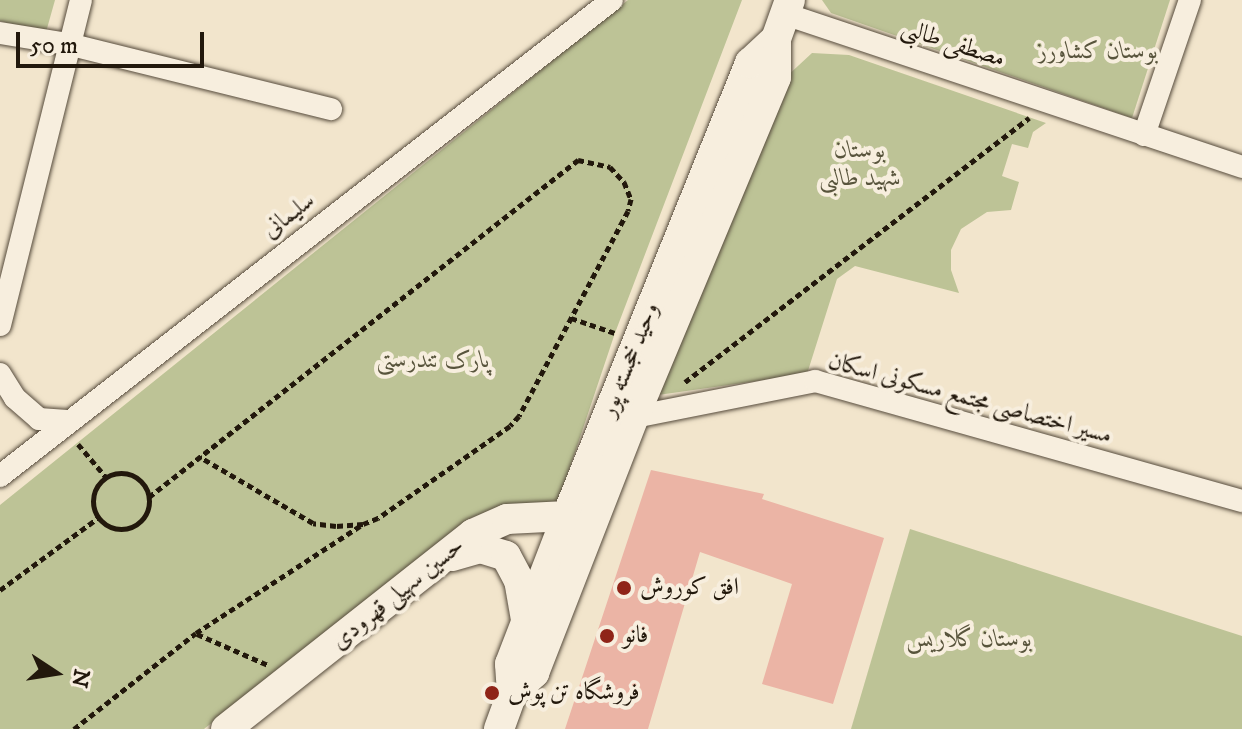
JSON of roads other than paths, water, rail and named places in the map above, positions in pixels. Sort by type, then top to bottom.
[{"type":"main road","name":"وحید خجسته پور","points":[[499,729],[512,693],[510,664],[526,620],[634,417],[776,77],[784,18]]},
{"type":"main road","name":"وحید خجسته پور","points":[[512,693],[534,673],[579,519],[750,63],[784,18]]},
{"type":"main road","name":"حسین سهیلی قهرودی","points":[[226,729],[438,561],[491,523],[507,519],[579,519]]},
{"type":"main road","points":[[438,561],[480,548],[506,556],[519,580],[526,620]]},
{"type":"street","points":[[0,325],[81,0]]},
{"type":"street","name":"سلیمانی","points":[[0,476],[612,0]]},
{"type":"street","points":[[1144,135],[1190,0]]},
{"type":"street","name":"مصطفی طالبی","points":[[784,18],[1242,167]]},
{"type":"street","points":[[0,33],[68,44],[331,109]]},
{"type":"street","points":[[0,374],[15,398],[39,419],[65,423]]},
{"type":"street","name":"مسیر اختصاصی مجتمع مسکونی اسکان","points":[[634,417],[815,381],[1242,501]]},
{"type":"place","name":"افق کوروش","points":[[624,588]]},
{"type":"place","name":"فانو","points":[[607,636]]},
{"type":"place","name":"فروشگاه تن پوش","points":[[492,693]]},
{"type":"park label","name":"بوستان کشاورز","points":[[1098,52]]},
{"type":"park label","name":"بوستان شهید طالبی","points":[[860,165]]},
{"type":"park label","name":"پارک تندرستی","points":[[433,361]]},
{"type":"park label","name":"بوستان گلاریس","points":[[969,640]]}]
